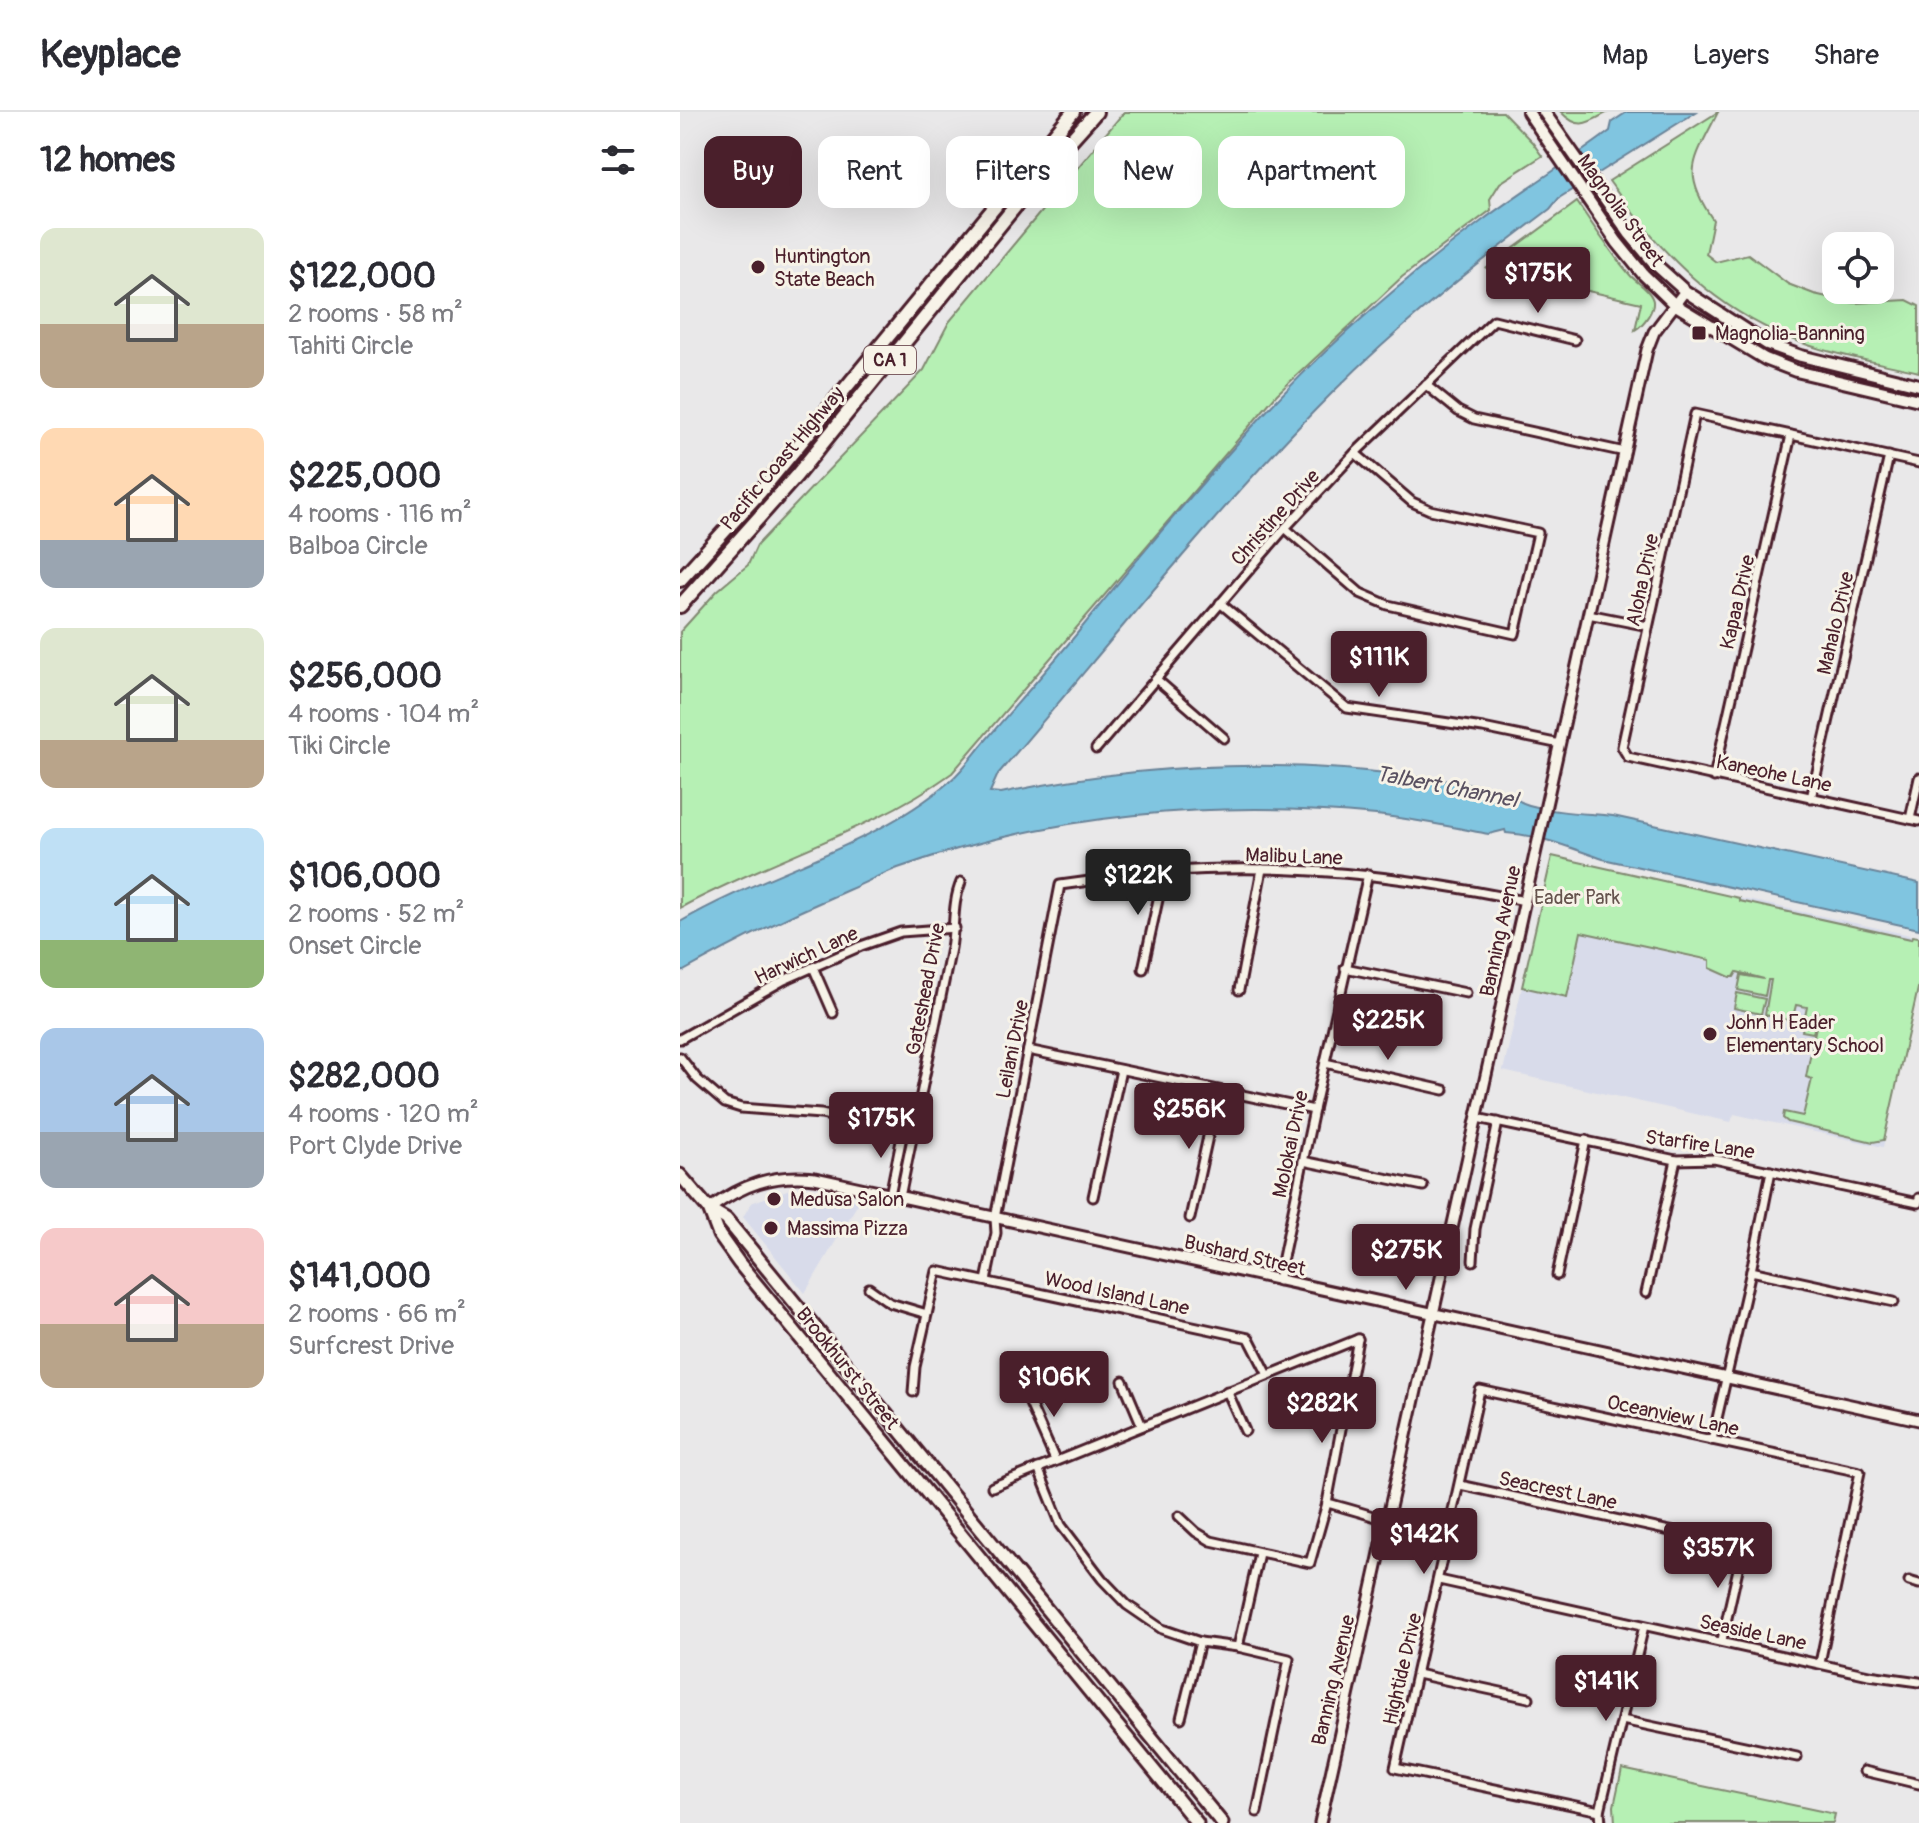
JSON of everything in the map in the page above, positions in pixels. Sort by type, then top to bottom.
[{"type":"highway","name":"Pacific Coast Highway","points":[[680,580],[760,492],[1073,112]]},
{"type":"highway","name":"Pacific Coast Highway","points":[[680,606],[796,476],[1052,161],[1096,112]]},
{"type":"main road","name":"Magnolia Street","points":[[1528,112],[1617,242],[1643,274],[1674,304],[1765,359],[1796,371],[1919,400]]},
{"type":"main road","name":"Magnolia Street","points":[[1544,112],[1655,264],[1685,291],[1767,344],[1801,356],[1919,385]]},
{"type":"main road","name":"Brookhurst Street","points":[[680,1175],[709,1209],[726,1219],[1222,1823]]},
{"type":"main road","name":"Brookhurst Street","points":[[709,1209],[719,1235],[739,1263],[1197,1823]]},
{"type":"main road","points":[[969,1545],[983,1533]]},
{"type":"street","name":"Banning Avenue","points":[[1320,1823],[1647,350],[1654,332],[1685,291]]},
{"type":"street","name":"Christine Drive","points":[[1096,749],[1285,528],[1355,453],[1494,320],[1575,340]]},
{"type":"street","points":[[1426,385],[1458,411],[1474,419],[1625,452]]},
{"type":"street","name":"Aloha Drive","points":[[1624,754],[1622,747],[1695,414],[1791,435]]},
{"type":"street","points":[[1791,435],[1919,463]]},
{"type":"street","name":"Kapaa Drive","points":[[1714,777],[1791,435]]},
{"type":"street","points":[[1285,528],[1360,593],[1388,605],[1515,634],[1538,533],[1430,510],[1412,502],[1355,453]]},
{"type":"street","name":"Mahalo Drive","points":[[1811,798],[1889,456]]},
{"type":"street","points":[[1220,603],[1347,708],[1483,728],[1560,744]]},
{"type":"street","points":[[1588,614],[1648,626]]},
{"type":"street","points":[[1156,679],[1224,738]]},
{"type":"street","name":"Kaneohe Lane","points":[[1624,754],[1714,777],[1919,821]]},
{"type":"street","points":[[1910,819],[1919,778]]},
{"type":"street","points":[[1239,990],[1262,869]]},
{"type":"street","name":"Malibu Lane","points":[[1060,885],[1164,872],[1262,869],[1368,874],[1525,901]]},
{"type":"street","points":[[1143,969],[1164,872]]},
{"type":"street","name":"Molokai Drive","points":[[1278,1281],[1368,874]]},
{"type":"street","name":"Gateshead Drive","points":[[895,1196],[913,1134],[955,928],[955,896],[961,882]]},
{"type":"street","name":"Leilani Drive","points":[[986,1281],[996,1233],[995,1218],[1060,885]]},
{"type":"street","name":"Harwich Lane","points":[[680,1039],[772,986],[813,967],[901,932],[955,928]]},
{"type":"street","points":[[813,967],[833,1013]]},
{"type":"street","points":[[1345,968],[1466,993]]},
{"type":"street","points":[[1028,1050],[1314,1110]]},
{"type":"street","points":[[680,1057],[697,1079],[725,1103],[741,1108],[821,1114],[913,1134]]},
{"type":"street","points":[[1325,1063],[1444,1090]]},
{"type":"street","points":[[1093,1197],[1121,1070]]},
{"type":"street","points":[[1190,1218],[1218,1091]]},
{"type":"street","name":"Starfire Lane","points":[[1477,1118],[1676,1160],[1714,1159],[1918,1200]]},
{"type":"street","points":[[1473,1261],[1475,1229],[1498,1122]]},
{"type":"street","points":[[895,1196],[903,1131]]},
{"type":"street","points":[[1557,1275],[1586,1140]]},
{"type":"street","points":[[1646,1293],[1676,1160]]},
{"type":"street","points":[[1303,1161],[1423,1186]]},
{"type":"street","points":[[1712,1440],[1771,1171]]},
{"type":"street","name":"Bushard Street","points":[[709,1209],[731,1193],[758,1181],[778,1177],[815,1178],[1919,1420]]},
{"type":"street","name":"Wood Island Lane","points":[[927,1314],[937,1271],[1249,1338],[1268,1375]]},
{"type":"street","points":[[1751,1271],[1894,1302]]},
{"type":"street","points":[[869,1288],[890,1303],[927,1314],[913,1392]]},
{"type":"street","points":[[992,1487],[1358,1339],[1327,1503],[1310,1563],[1211,1541],[1179,1516]]},
{"type":"street","points":[[1123,1381],[1142,1426]]},
{"type":"street","points":[[1024,1390],[1055,1460]]},
{"type":"street","name":"Oceanview Lane","points":[[1480,1390],[1860,1472],[1820,1663]]},
{"type":"street","name":"Hightide Drive","points":[[1480,1390],[1395,1768],[1600,1811]]},
{"type":"street","points":[[1227,1391],[1245,1431]]},
{"type":"street","points":[[1038,1468],[1061,1525],[1102,1579],[1127,1605],[1162,1629],[1200,1642],[1289,1659],[1257,1812]]},
{"type":"street","name":"Seacrest Lane","points":[[1460,1485],[1743,1547],[1722,1640]]},
{"type":"street","points":[[1327,1503],[1373,1514],[1403,1528],[1448,1538]]},
{"type":"street","points":[[1238,1647],[1259,1553]]},
{"type":"street","name":"Seaside Lane","points":[[1439,1580],[1919,1682]]},
{"type":"street","points":[[1909,1581],[1919,1584]]},
{"type":"street","points":[[1601,1823],[1600,1811],[1644,1626]]},
{"type":"street","points":[[1181,1718],[1200,1642]]},
{"type":"street","points":[[1417,1674],[1529,1698]]},
{"type":"street","points":[[1622,1720],[1797,1757]]},
{"type":"street","points":[[1864,1771],[1919,1784]]},
{"type":"shaded area","name":"John H Eader Elementary School","points":[[1739,898],[1919,937],[1919,984],[1883,1147],[1734,1114],[1731,1122],[1503,1071],[1522,987],[1567,997],[1581,931],[1707,961],[1715,959],[1729,942]]},
{"type":"shaded area","points":[[790,1189],[860,1200],[805,1293],[743,1217],[751,1203]]},
{"type":"green space","points":[[1124,112],[1503,112],[1542,156],[1500,183],[1490,199],[1491,210],[1402,277],[1277,394],[952,773],[920,794],[853,829],[680,908],[680,632],[717,591],[748,565],[757,545],[924,370],[949,322],[1044,208],[1078,208],[1078,167],[1094,148],[1094,208],[1202,208],[1202,136],[1104,136]]},
{"type":"green space","points":[[1561,112],[1608,112],[1589,122],[1579,123]]},
{"type":"green space","points":[[1718,112],[1694,166],[1696,189],[1713,220],[1706,254],[1716,262],[1748,254],[1788,284],[1822,296],[1822,304],[1894,304],[1894,301],[1907,300],[1919,306],[1919,372],[1819,349],[1745,316],[1718,298],[1671,256],[1609,181]]},
{"type":"green space","points":[[1577,202],[1630,275],[1652,298],[1651,311],[1635,330],[1641,303],[1487,268]]},
{"type":"green space","name":"Eader Park","points":[[1552,856],[1911,939],[1912,936],[1919,937],[1919,984],[1884,1140],[1873,1142],[1788,1122],[1783,1118],[1784,1112],[1803,1116],[1812,1079],[1806,1077],[1819,1011],[1813,1033],[1802,1031],[1807,1007],[1796,1005],[1792,1021],[1765,1015],[1771,980],[1768,980],[1765,996],[1738,990],[1741,975],[1764,979],[1737,972],[1730,977],[1710,968],[1710,960],[1581,932],[1567,997],[1522,987]]},
{"type":"green space","points":[[1737,993],[1765,999],[1761,1014],[1734,1008]]},
{"type":"green space","points":[[1622,1769],[1835,1814],[1833,1823],[1615,1823],[1614,1806]]},
{"type":"water","name":"Talbert Channel","points":[[1627,112],[1696,112],[1559,198],[1550,209],[1438,297],[1358,367],[1203,532],[998,774],[990,792],[1001,793],[1106,775],[1212,767],[1318,767],[1463,783],[1493,789],[1539,808],[1613,816],[1919,883],[1919,929],[1603,859],[1543,839],[1506,833],[1505,830],[1489,834],[1390,817],[1316,810],[1195,810],[1074,823],[955,850],[898,868],[763,929],[680,973],[680,922],[887,825],[949,782],[1207,478],[1306,371],[1362,318],[1422,268],[1610,131],[1612,122]]},
{"type":"place","name":"Huntington State Beach","points":[[758,267]]},
{"type":"place","name":"Magnolia-Banning","points":[[1699,333]]},
{"type":"place","name":"John H Eader Elementary School","points":[[1710,1034]]},
{"type":"place","name":"Medusa Salon","points":[[774,1199]]},
{"type":"place","name":"Massima Pizza","points":[[771,1228]]}]
